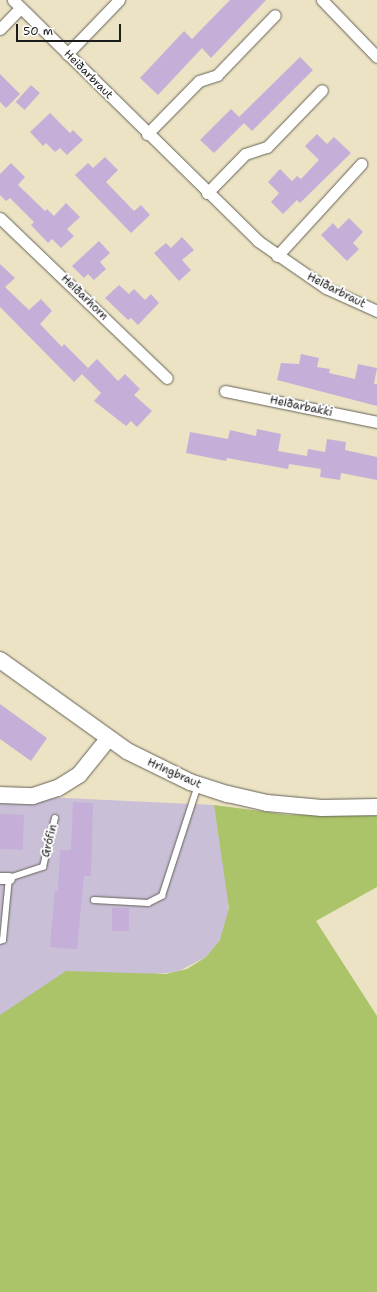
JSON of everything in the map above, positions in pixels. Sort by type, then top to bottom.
[{"type":"main road","name":"Hringbraut","points":[[0,660],[108,739],[148,763],[198,785],[248,799],[281,804],[322,808],[377,807]]},
{"type":"main road","points":[[0,795],[33,796],[58,788],[79,775],[108,739]]},
{"type":"street","points":[[67,54],[119,0]]},
{"type":"street","points":[[322,0],[377,57]]},
{"type":"street","points":[[0,29],[16,4]]},
{"type":"street","name":"Heiðarbraut","points":[[16,4],[240,225],[277,256],[326,288],[377,311]]},
{"type":"street","points":[[147,134],[198,81],[217,75],[275,15]]},
{"type":"street","points":[[208,193],[245,154],[267,147],[322,90]]},
{"type":"street","points":[[277,256],[361,164]]},
{"type":"street","name":"Heiðarhorn","points":[[0,218],[167,378]]},
{"type":"street","name":"Heiðarbakki","points":[[225,391],[377,422]]},
{"type":"lane","points":[[94,900],[148,903],[162,896],[198,785]]},
{"type":"lane","name":"Grófin","points":[[5,878],[43,867],[55,818]]},
{"type":"lane","points":[[0,941],[3,940],[5,878]]},
{"type":"shaded area","points":[[0,795],[214,805],[229,897],[228,919],[220,940],[206,957],[177,972],[155,974],[0,1015]]},
{"type":"green space","points":[[214,805],[289,815],[377,816],[377,887],[316,921],[377,1016],[377,1292],[0,1292],[0,1015],[66,971],[166,974],[187,969],[206,957],[220,940],[229,908]]},
{"type":"building","points":[[230,0],[266,0],[211,58],[202,48],[158,95],[140,78],[184,31],[192,39]]},
{"type":"building","points":[[300,57],[313,70],[252,131],[244,123],[214,153],[200,140],[231,109],[239,117]]},
{"type":"building","points":[[0,74],[20,94],[6,108],[0,102]]},
{"type":"building","points":[[31,85],[40,93],[25,110],[16,102]]},
{"type":"building","points":[[50,113],[70,133],[73,130],[83,140],[67,155],[60,148],[55,152],[46,143],[43,146],[30,132]]},
{"type":"building","points":[[317,134],[327,144],[334,137],[351,153],[300,203],[297,200],[283,214],[271,202],[279,193],[268,182],[280,169],[292,181],[297,176],[301,179],[319,160],[305,146]]},
{"type":"building","points":[[105,157],[118,170],[106,182],[134,211],[141,205],[150,215],[131,233],[75,175],[88,163],[93,168]]},
{"type":"building","points":[[11,163],[25,177],[18,185],[45,211],[47,209],[54,216],[66,203],[80,217],[67,229],[74,236],[61,248],[52,239],[48,243],[31,225],[34,222],[10,198],[6,201],[0,195],[0,174]]},
{"type":"building","points":[[349,218],[363,232],[353,243],[359,249],[347,261],[321,235],[333,223],[338,229]]},
{"type":"building","points":[[182,237],[194,250],[182,260],[191,270],[179,281],[154,253],[166,243],[171,248]]},
{"type":"building","points":[[99,241],[110,253],[100,262],[106,269],[94,280],[88,274],[84,278],[72,266]]},
{"type":"building","points":[[0,264],[15,278],[5,287],[29,310],[41,299],[52,311],[40,324],[62,347],[64,344],[88,368],[74,382],[0,307]]},
{"type":"building","points":[[119,285],[129,294],[134,289],[145,300],[151,294],[159,303],[138,325],[131,318],[128,320],[105,298]]},
{"type":"building","points":[[301,354],[319,358],[317,367],[330,369],[329,373],[355,379],[358,364],[377,368],[374,384],[377,384],[377,406],[277,380],[281,363],[299,364]]},
{"type":"building","points":[[97,359],[118,381],[125,374],[140,389],[134,395],[152,411],[137,427],[131,421],[126,426],[94,401],[101,393],[82,374]]},
{"type":"building","points":[[257,429],[281,434],[278,451],[307,456],[308,449],[325,452],[327,439],[346,442],[345,450],[377,457],[377,480],[341,473],[340,480],[320,477],[321,469],[289,464],[288,469],[227,458],[226,461],[186,453],[190,432],[228,439],[230,430],[256,436]]},
{"type":"building","points":[[0,704],[47,738],[31,761],[0,739]]},
{"type":"building","points":[[73,802],[93,803],[91,876],[84,876],[77,949],[50,947],[55,891],[58,891],[60,850],[71,850]]},
{"type":"building","points":[[0,814],[24,815],[23,850],[0,849]]},
{"type":"building","points":[[112,908],[129,908],[129,931],[112,931]]}]
